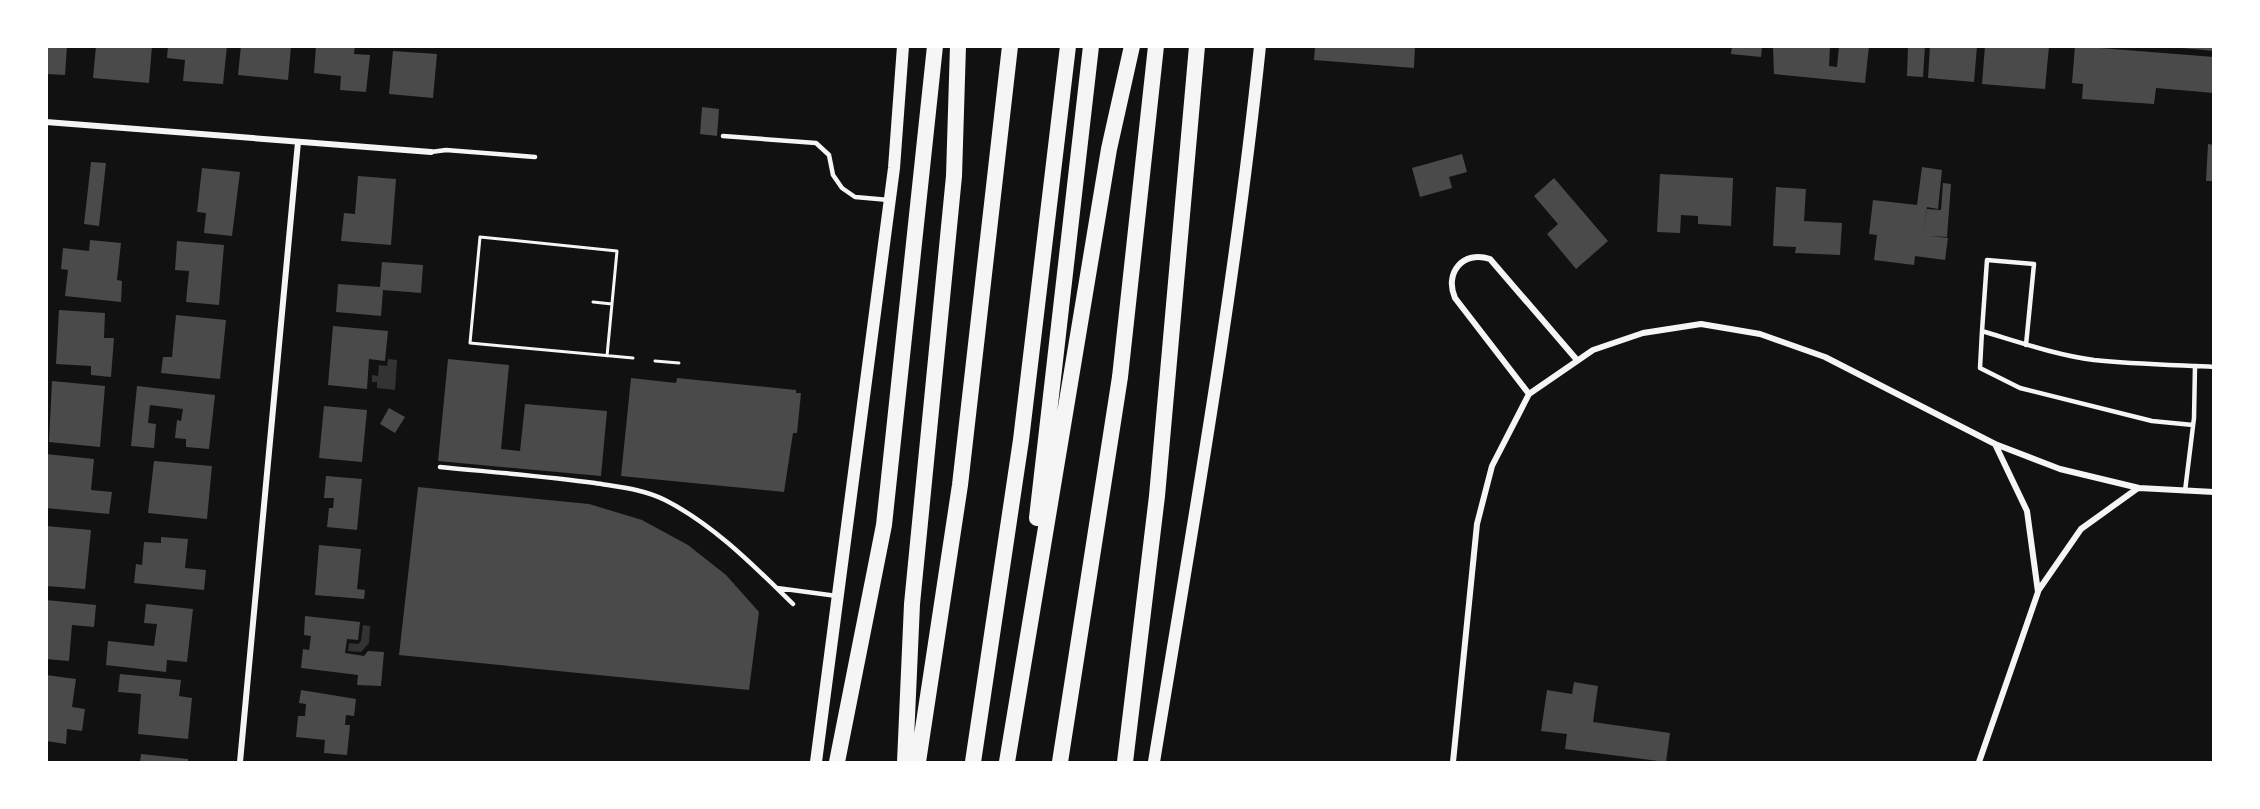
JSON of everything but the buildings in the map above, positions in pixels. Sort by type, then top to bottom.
[{"type":"highway","points":[[837,762],[884,525],[935,46]]},
{"type":"highway","points":[[905,762],[912,604],[954,176],[958,46]]},
{"type":"highway","points":[[918,762],[961,474],[1010,46]]},
{"type":"highway","points":[[973,762],[1021,440],[1068,46]]},
{"type":"highway","points":[[1013,724],[1091,46]]},
{"type":"highway","points":[[1006,762],[1109,149],[1132,46]]},
{"type":"highway","points":[[1060,762],[1120,377],[1156,46]]},
{"type":"highway","points":[[1125,762],[1157,496],[1197,46]]},
{"type":"main road","points":[[816,762],[890,200],[903,46]]},
{"type":"main road","points":[[1154,762],[1221,355],[1250,146],[1260,46]]},
{"type":"street","points":[[46,122],[431,152]]},
{"type":"street","points":[[240,762],[298,142]]},
{"type":"street","points":[[1529,394],[1455,298],[1451,289],[1452,274],[1461,262],[1476,256],[1490,259],[1577,360]]},
{"type":"street","points":[[1453,762],[1477,524],[1492,466],[1529,394],[1593,350],[1643,333],[1701,324],[1760,334],[1825,357],[1995,444],[2060,469],[2139,488],[2214,492]]},
{"type":"street","points":[[1995,444],[2027,511],[2038,592]]},
{"type":"street","points":[[1979,762],[2038,592],[2081,529],[2139,488]]},
{"type":"lane","points":[[723,136],[816,144],[829,155],[833,175],[842,188],[855,197],[890,200]]},
{"type":"lane","points":[[431,152],[446,150],[535,156]]},
{"type":"lane","points":[[2026,345],[2034,264],[1987,260],[1980,368],[2020,388],[2152,421],[2193,425]]},
{"type":"lane","points":[[1982,331],[2026,345],[2092,359],[2214,367]]},
{"type":"lane","points":[[2185,491],[2193,425],[2195,366]]},
{"type":"lane","points":[[440,467],[575,480],[634,489],[664,500],[691,515],[742,555],[793,604]]},
{"type":"lane","points":[[777,588],[838,596]]},
{"type":"path","points":[[607,356],[618,251],[480,237],[470,343],[607,356],[633,358]]},
{"type":"path","points":[[593,302],[612,304]]},
{"type":"path","points":[[655,361],[679,363]]},
{"type":"shaded area","points":[[388,359],[397,360],[395,390],[377,388],[377,382],[372,382],[372,375],[378,376],[379,365],[387,366]]},
{"type":"shaded area","points":[[363,625],[370,626],[369,643],[361,652],[348,651],[349,643],[358,644],[361,641]]}]
